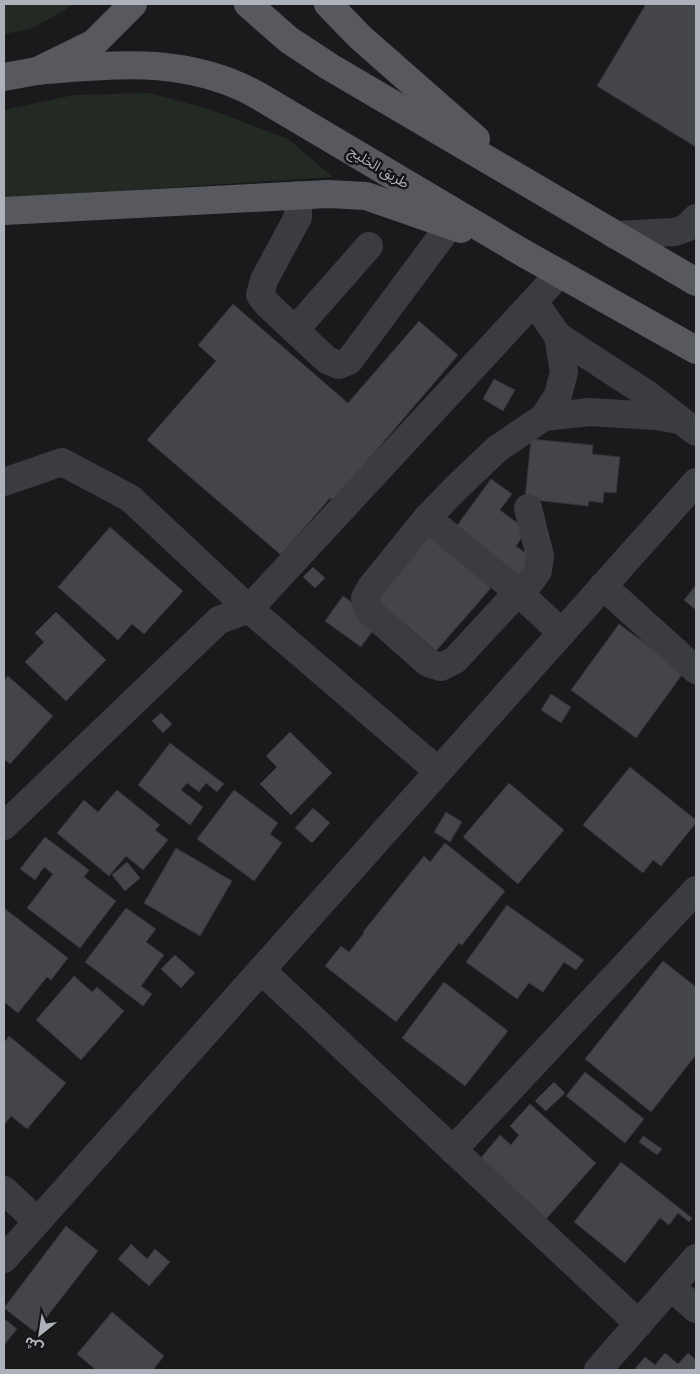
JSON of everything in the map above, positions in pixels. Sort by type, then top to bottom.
[{"type":"main road","points":[[4,77],[37,71],[94,43],[133,4]]},
{"type":"main road","points":[[248,4],[289,40],[330,67],[696,282]]},
{"type":"main road","points":[[328,4],[360,37],[526,182]]},
{"type":"main road","name":"طريق الخليج","points":[[37,71],[118,65],[156,65],[198,73],[239,86],[280,108],[525,254],[696,350]]},
{"type":"main road","points":[[4,211],[298,195],[366,196],[450,225],[525,254]]},
{"type":"street","points":[[298,195],[298,217],[264,280],[260,295],[268,305],[327,360],[338,365],[349,361],[450,225]]},
{"type":"street","points":[[615,235],[675,232],[686,228],[696,218]]},
{"type":"street","points":[[295,330],[369,246]]},
{"type":"street","points":[[4,826],[219,620],[249,609],[560,273]]},
{"type":"street","points":[[534,302],[558,336],[647,394],[689,426]]},
{"type":"street","points":[[528,508],[540,556],[538,571],[530,582],[518,592],[455,660],[441,667],[428,663],[369,611],[365,598],[371,587],[427,518],[497,449],[544,417],[558,395],[564,372],[558,336]]},
{"type":"street","points":[[544,417],[590,412],[656,416],[689,426]]},
{"type":"street","points":[[4,482],[62,462],[130,498],[249,609],[438,771]]},
{"type":"street","points":[[4,1259],[696,482]]},
{"type":"street","points":[[427,518],[518,592],[562,633]]},
{"type":"street","points":[[603,586],[696,670]]},
{"type":"street","points":[[453,1150],[696,890]]},
{"type":"street","points":[[261,970],[639,1324]]},
{"type":"street","points":[[4,1190],[37,1221]]},
{"type":"street","points":[[598,1370],[696,1258]]},
{"type":"street","points":[[671,1287],[696,1309]]},
{"type":"shaded area","points":[[4,4],[71,4],[65,10],[31,29],[4,34]]},
{"type":"shaded area","points":[[149,93],[209,109],[288,139],[333,177],[4,198],[4,110],[74,95]]},
{"type":"building","points":[[646,4],[696,4],[696,147],[597,86]]},
{"type":"building","points":[[233,304],[348,403],[419,321],[458,355],[333,501],[330,498],[281,555],[147,440],[216,361],[198,345]]},
{"type":"building","points":[[494,379],[515,390],[503,411],[483,399]]},
{"type":"building","points":[[531,439],[593,445],[592,454],[620,457],[616,493],[604,492],[603,503],[589,501],[588,506],[525,499]]},
{"type":"building","points":[[491,479],[512,494],[500,510],[527,530],[516,546],[532,558],[517,578],[453,531]]},
{"type":"building","points":[[110,527],[183,591],[144,634],[132,624],[118,640],[58,587]]},
{"type":"building","points":[[426,532],[491,588],[436,651],[371,595]]},
{"type":"building","points":[[313,567],[325,578],[315,588],[303,577]]},
{"type":"building","points":[[696,585],[696,610],[684,600]]},
{"type":"building","points":[[343,596],[379,622],[361,647],[325,621]]},
{"type":"building","points":[[56,612],[106,660],[66,701],[25,662],[44,642],[35,633]]},
{"type":"building","points":[[619,624],[684,672],[636,738],[571,690]]},
{"type":"building","points":[[8,676],[53,716],[10,764],[4,759],[4,681]]},
{"type":"building","points":[[551,694],[571,707],[561,723],[541,710]]},
{"type":"building","points":[[161,713],[172,724],[163,733],[152,721]]},
{"type":"building","points":[[290,732],[332,773],[291,815],[260,784],[277,767],[266,756]]},
{"type":"building","points":[[170,743],[224,784],[217,792],[206,783],[199,792],[187,783],[181,790],[203,807],[190,825],[138,785]]},
{"type":"building","points":[[630,767],[696,820],[696,823],[661,866],[653,860],[643,873],[583,825]]},
{"type":"building","points":[[509,783],[564,830],[518,884],[463,837]]},
{"type":"building","points":[[117,790],[160,825],[155,830],[168,840],[143,870],[126,856],[109,876],[57,833],[84,800],[98,812]]},
{"type":"building","points":[[234,790],[278,823],[270,834],[282,843],[254,881],[197,839]]},
{"type":"building","points":[[313,808],[330,823],[312,843],[295,828]]},
{"type":"building","points":[[446,812],[462,822],[450,842],[434,832]]},
{"type":"building","points":[[45,837],[89,870],[84,877],[116,901],[80,948],[27,908],[53,874],[44,867],[35,880],[20,869]]},
{"type":"building","points":[[445,843],[505,891],[462,945],[459,943],[396,1022],[325,966],[341,946],[349,952],[424,856],[430,862]]},
{"type":"building","points":[[176,848],[232,881],[200,936],[144,903]]},
{"type":"building","points":[[127,862],[140,878],[125,891],[112,875]]},
{"type":"building","points":[[507,905],[584,960],[576,970],[564,962],[543,992],[529,983],[517,999],[466,962]]},
{"type":"building","points":[[4,908],[68,958],[51,980],[47,977],[18,1013],[4,1002]]},
{"type":"building","points":[[126,908],[156,929],[146,942],[164,955],[141,986],[152,994],[143,1006],[85,962]]},
{"type":"building","points":[[175,955],[195,973],[181,988],[161,969]]},
{"type":"building","points":[[663,961],[696,987],[696,1055],[651,1112],[585,1059]]},
{"type":"building","points":[[74,976],[92,992],[97,987],[124,1011],[81,1060],[36,1020]]},
{"type":"building","points":[[444,982],[508,1031],[465,1086],[402,1038]]},
{"type":"building","points":[[9,1036],[66,1083],[27,1129],[11,1116],[4,1125],[4,1043]]},
{"type":"building","points":[[585,1072],[644,1119],[625,1143],[566,1096]]},
{"type":"building","points":[[554,1082],[565,1093],[546,1111],[535,1101]]},
{"type":"building","points":[[530,1104],[596,1163],[546,1219],[479,1160],[500,1135],[511,1145],[519,1135],[510,1126]]},
{"type":"building","points":[[643,1136],[662,1149],[657,1155],[639,1142]]},
{"type":"building","points":[[621,1162],[692,1218],[689,1222],[678,1213],[669,1225],[660,1218],[625,1263],[574,1222]]},
{"type":"building","points":[[66,1226],[98,1251],[35,1332],[4,1308]]},
{"type":"building","points":[[131,1244],[147,1259],[155,1249],[170,1262],[149,1286],[118,1259]]},
{"type":"building","points":[[112,1312],[164,1356],[153,1370],[96,1370],[77,1354]]},
{"type":"building","points":[[6,1320],[17,1329],[4,1345],[4,1323]]},
{"type":"building","points":[[665,1353],[678,1364],[688,1353],[696,1360],[696,1370],[634,1370],[645,1357],[655,1365]]}]
